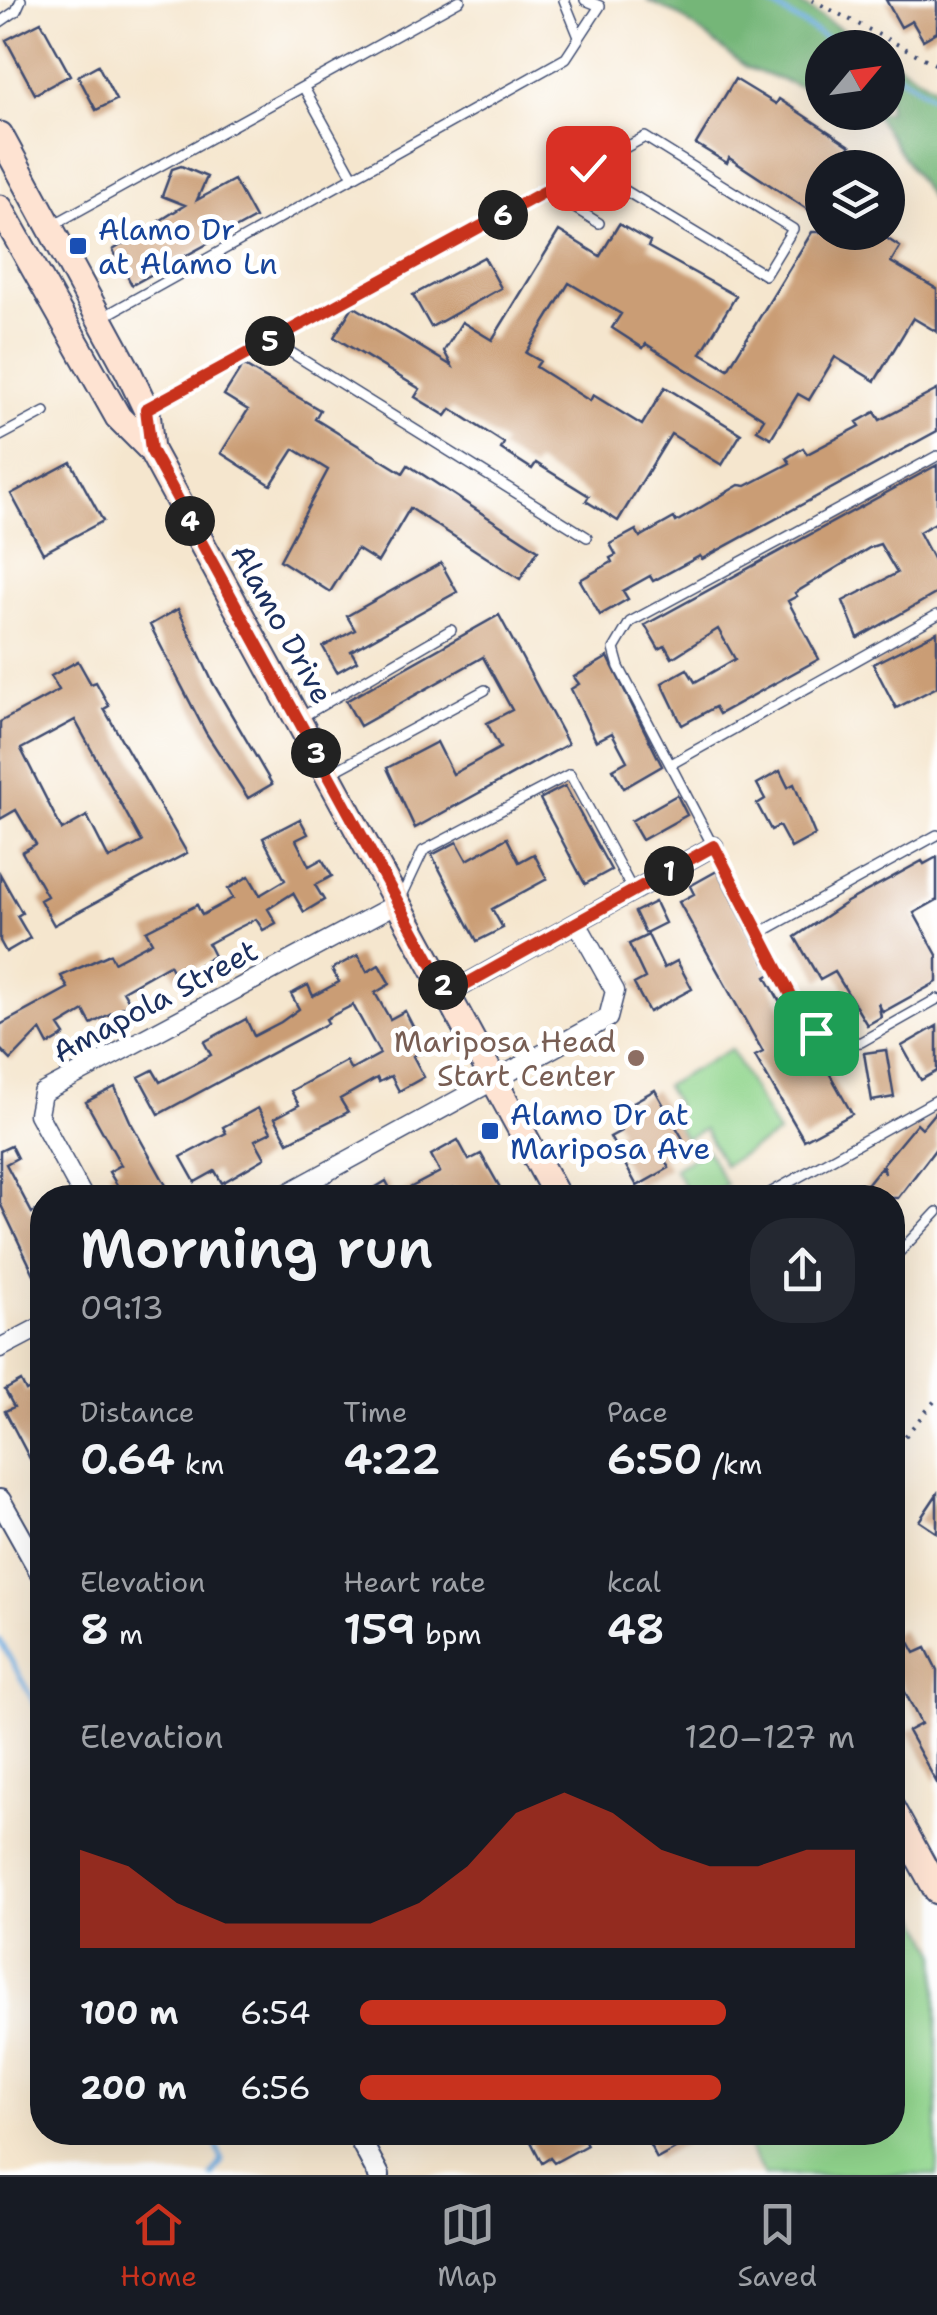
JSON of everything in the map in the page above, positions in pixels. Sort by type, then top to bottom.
[{"type":"main road","name":"Alamo Drive","points":[[0,135],[146,409],[151,450]]},
{"type":"main road","name":"Alamo Drive","points":[[0,208],[11,241],[118,416],[151,450],[551,1185]]},
{"type":"main road","points":[[11,241],[45,263],[114,378],[146,409]]},
{"type":"main road","points":[[905,1833],[937,1891]]},
{"type":"street","points":[[448,994],[714,846]]},
{"type":"street","name":"Amapola Street","points":[[77,1185],[38,1114],[36,1104],[42,1093],[398,902]]},
{"type":"street","points":[[302,1185],[608,1018],[615,991],[577,922]]},
{"type":"street","points":[[0,1348],[30,1332]]},
{"type":"street","points":[[0,1500],[30,1554]]},
{"type":"street","points":[[363,2145],[379,2175]]},
{"type":"lane","points":[[0,22],[16,11],[21,0]]},
{"type":"lane","points":[[47,228],[460,0]]},
{"type":"lane","points":[[564,0],[579,37]]},
{"type":"lane","points":[[100,319],[566,58],[600,6],[586,0]]},
{"type":"lane","points":[[304,88],[352,175]]},
{"type":"lane","points":[[146,409],[645,136],[794,229],[765,275],[588,168]]},
{"type":"lane","points":[[547,191],[599,223]]},
{"type":"lane","points":[[270,340],[587,537]]},
{"type":"lane","points":[[0,436],[45,412]]},
{"type":"lane","points":[[937,456],[692,586],[620,633],[614,649],[619,666],[793,999],[816,1033],[833,1045],[861,1042],[937,999]]},
{"type":"lane","points":[[673,763],[937,615]]},
{"type":"lane","points":[[298,719],[451,630]]},
{"type":"lane","points":[[328,775],[484,690]]},
{"type":"lane","points":[[398,902],[424,851],[570,774],[633,891]]},
{"type":"lane","points":[[760,933],[937,835]]},
{"type":"lane","points":[[784,1185],[937,1100]]},
{"type":"lane","points":[[905,1246],[937,1212]]},
{"type":"path","points":[[812,0],[937,65]]},
{"type":"path","points":[[905,1436],[937,1398]]},
{"type":"green space","points":[[646,0],[794,0],[843,30],[805,30],[805,88],[747,68],[677,14]]},
{"type":"green space","points":[[905,69],[937,89],[937,208],[905,160],[905,150],[899,150],[885,130],[905,130]]},
{"type":"green space","points":[[731,1049],[778,1134],[724,1165],[704,1129],[685,1139],[673,1117],[676,1104],[665,1086]]},
{"type":"green space","points":[[707,1150],[726,1185],[683,1185],[674,1168]]},
{"type":"green space","points":[[905,1892],[937,1952],[937,2175],[764,2175],[748,2145],[905,2145]]},
{"type":"building","points":[[886,0],[937,0],[937,32],[923,40],[912,21],[901,27]]},
{"type":"building","points":[[41,22],[70,75],[35,94],[6,40]]},
{"type":"building","points":[[98,65],[116,100],[96,110],[78,76]]},
{"type":"building","points":[[735,79],[805,116],[805,130],[826,130],[850,146],[848,150],[805,150],[805,208],[729,158],[727,163],[696,144]]},
{"type":"building","points":[[181,166],[207,177],[197,200],[234,180],[255,218],[132,285],[113,250],[185,205],[162,196],[172,169]]},
{"type":"building","points":[[619,224],[650,242],[648,247],[736,296],[701,353],[728,369],[805,243],[805,250],[898,250],[891,262],[937,289],[937,332],[913,318],[875,381],[835,357],[809,400],[798,394],[771,438],[757,430],[764,419],[646,344],[643,348],[612,328],[621,314],[569,283],[526,353],[540,361],[536,367],[590,401],[593,395],[642,425],[665,387],[741,434],[722,465],[671,434],[618,521],[586,501],[589,496],[536,463],[532,469],[501,449],[504,443],[451,409],[446,416],[415,397],[420,389],[334,337],[353,306],[452,366],[444,351],[462,322],[492,340],[559,231],[600,256]]},
{"type":"building","points":[[484,257],[501,288],[431,327],[413,295]]},
{"type":"building","points":[[243,365],[320,410],[315,419],[403,473],[408,465],[538,550],[520,579],[410,508],[378,562],[357,549],[330,592],[280,560],[328,470],[294,449],[271,485],[221,453],[248,410],[224,395]]},
{"type":"building","points":[[937,390],[937,431],[702,559],[700,556],[653,581],[650,576],[623,591],[628,599],[600,615],[580,580],[612,562],[610,558],[616,555],[610,544],[636,530],[640,537],[674,518],[676,522],[739,485],[746,486],[790,463],[787,458],[803,448],[807,454],[860,426],[857,422],[875,412],[880,420]]},
{"type":"building","points":[[71,462],[103,521],[43,553],[11,494]]},
{"type":"building","points":[[937,465],[937,522],[919,532],[937,566],[937,593],[858,638],[843,601],[897,573],[880,544],[871,547],[788,601],[819,659],[719,714],[715,707],[682,725],[662,683],[687,669],[695,682],[735,659],[718,629],[672,658],[665,646],[659,649],[645,625]]},
{"type":"building","points":[[441,563],[457,592],[351,651],[357,661],[337,672],[323,647],[355,630],[347,616]]},
{"type":"building","points":[[178,609],[213,683],[272,784],[248,798],[206,733],[150,625]]},
{"type":"building","points":[[499,615],[568,744],[415,828],[387,768],[437,742],[453,774],[500,748],[487,723],[512,710],[483,657],[360,726],[346,701]]},
{"type":"building","points":[[937,632],[937,687],[896,708],[873,664]]},
{"type":"building","points":[[608,657],[662,766],[624,788],[613,769],[627,761],[612,733],[596,741],[571,689],[579,684],[574,677]]},
{"type":"building","points":[[78,661],[91,684],[96,682],[109,706],[104,709],[187,853],[54,925],[40,900],[47,896],[22,852],[36,844],[16,810],[0,819],[0,722],[59,690],[51,676]],"holes":[[[75,720],[142,842],[109,859],[87,816],[62,830],[21,749]]]},
{"type":"building","points":[[780,771],[788,787],[794,784],[815,835],[791,848],[779,826],[771,830],[757,804],[765,799],[757,784]]},
{"type":"building","points":[[565,786],[611,870],[585,884],[540,799]]},
{"type":"building","points":[[677,795],[687,815],[642,840],[631,821]]},
{"type":"building","points":[[300,819],[308,834],[296,840],[309,866],[322,859],[332,876],[315,885],[324,900],[304,912],[293,893],[268,909],[276,923],[263,930],[256,919],[208,944],[214,956],[176,978],[169,965],[123,991],[130,1003],[91,1024],[84,1011],[59,1026],[65,1035],[48,1045],[40,1030],[11,1060],[0,1049],[0,1025],[68,988],[61,976],[110,954],[114,962],[152,942],[146,931],[197,905],[202,915],[233,898],[228,889],[249,876],[260,895],[285,880],[263,838]]},
{"type":"building","points":[[507,838],[519,862],[534,854],[547,879],[492,909],[503,928],[477,941],[432,855],[457,842],[467,860]]},
{"type":"building","points":[[937,857],[937,900],[914,913],[937,955],[937,982],[883,1012],[878,1003],[881,1017],[867,1025],[835,972],[820,980],[795,937],[847,902],[922,861],[924,864]]},
{"type":"building","points":[[717,871],[771,974],[766,977],[797,1032],[803,1029],[817,1054],[799,1064],[823,1062],[852,1114],[804,1140],[755,1056],[763,1052],[679,902],[694,894],[690,886]]},
{"type":"building","points":[[0,874],[22,913],[17,916],[30,938],[6,952],[0,941]]},
{"type":"building","points":[[655,902],[665,923],[645,933],[635,912]]},
{"type":"building","points":[[648,935],[664,968],[677,961],[692,989],[649,1012],[634,984],[645,978],[629,944]]},
{"type":"building","points":[[358,955],[367,972],[379,965],[390,984],[375,993],[390,1019],[405,1011],[425,1050],[413,1056],[424,1077],[399,1091],[391,1076],[379,1082],[377,1078],[340,1099],[348,1112],[288,1142],[275,1118],[299,1105],[291,1091],[346,1061],[351,1070],[380,1054],[353,1005],[326,1019],[328,1023],[159,1114],[139,1077],[153,1070],[160,1082],[211,1055],[204,1042],[246,1019],[254,1036],[281,1022],[299,1009],[291,994],[308,985],[313,996],[339,982],[332,969]]},
{"type":"building","points":[[937,1026],[937,1071],[921,1080],[902,1046]]},
{"type":"building","points":[[886,1050],[894,1097],[872,1101],[864,1053]]},
{"type":"building","points":[[115,1087],[166,1185],[117,1185],[109,1172],[121,1165],[86,1102]]},
{"type":"building","points":[[655,1090],[683,1139],[660,1152],[669,1168],[636,1185],[610,1137],[621,1131],[612,1114]]},
{"type":"building","points":[[258,1108],[271,1132],[255,1140],[265,1158],[222,1183],[215,1171],[195,1182],[181,1157],[226,1133],[223,1127]]},
{"type":"building","points":[[937,1110],[937,1147],[905,1189],[905,1185],[866,1185],[881,1167],[885,1174],[883,1164],[917,1123],[922,1128]]},
{"type":"building","points":[[458,1140],[469,1160],[481,1154],[499,1185],[415,1185],[440,1172],[431,1155]]},
{"type":"building","points":[[11,1146],[17,1158],[6,1164],[30,1209],[30,1266],[0,1203],[0,1151]]},
{"type":"building","points":[[21,1381],[26,1391],[30,1389],[30,1459],[5,1411],[14,1407],[5,1390]]},
{"type":"building","points":[[937,1494],[937,1533],[919,1521]]},
{"type":"building","points":[[905,1635],[915,1653],[926,1648],[937,1670],[937,1783],[908,1731],[921,1724],[905,1692]]},
{"type":"building","points":[[533,2145],[587,2145],[554,2163],[550,2158],[542,2163]]},
{"type":"building","points":[[650,2145],[682,2145],[657,2159]]},
{"type":"waterway","points":[[764,0],[813,30]]},
{"type":"waterway","points":[[905,79],[937,100]]},
{"type":"waterway","points":[[0,1640],[30,1695]]},
{"type":"waterway","points":[[212,2175],[222,2161],[216,2145]]},
{"type":"place","name":"Alamo Dr at Alamo Ln","points":[[78,246]]},
{"type":"place","name":"Mariposa Head Start Center","points":[[636,1058]]},
{"type":"place","name":"Alamo Dr at Mariposa Ave","points":[[490,1131]]},
{"type":"route","points":[[588,168],[146,409],[151,450],[448,994],[714,846],[793,999],[816,1033]]}]
